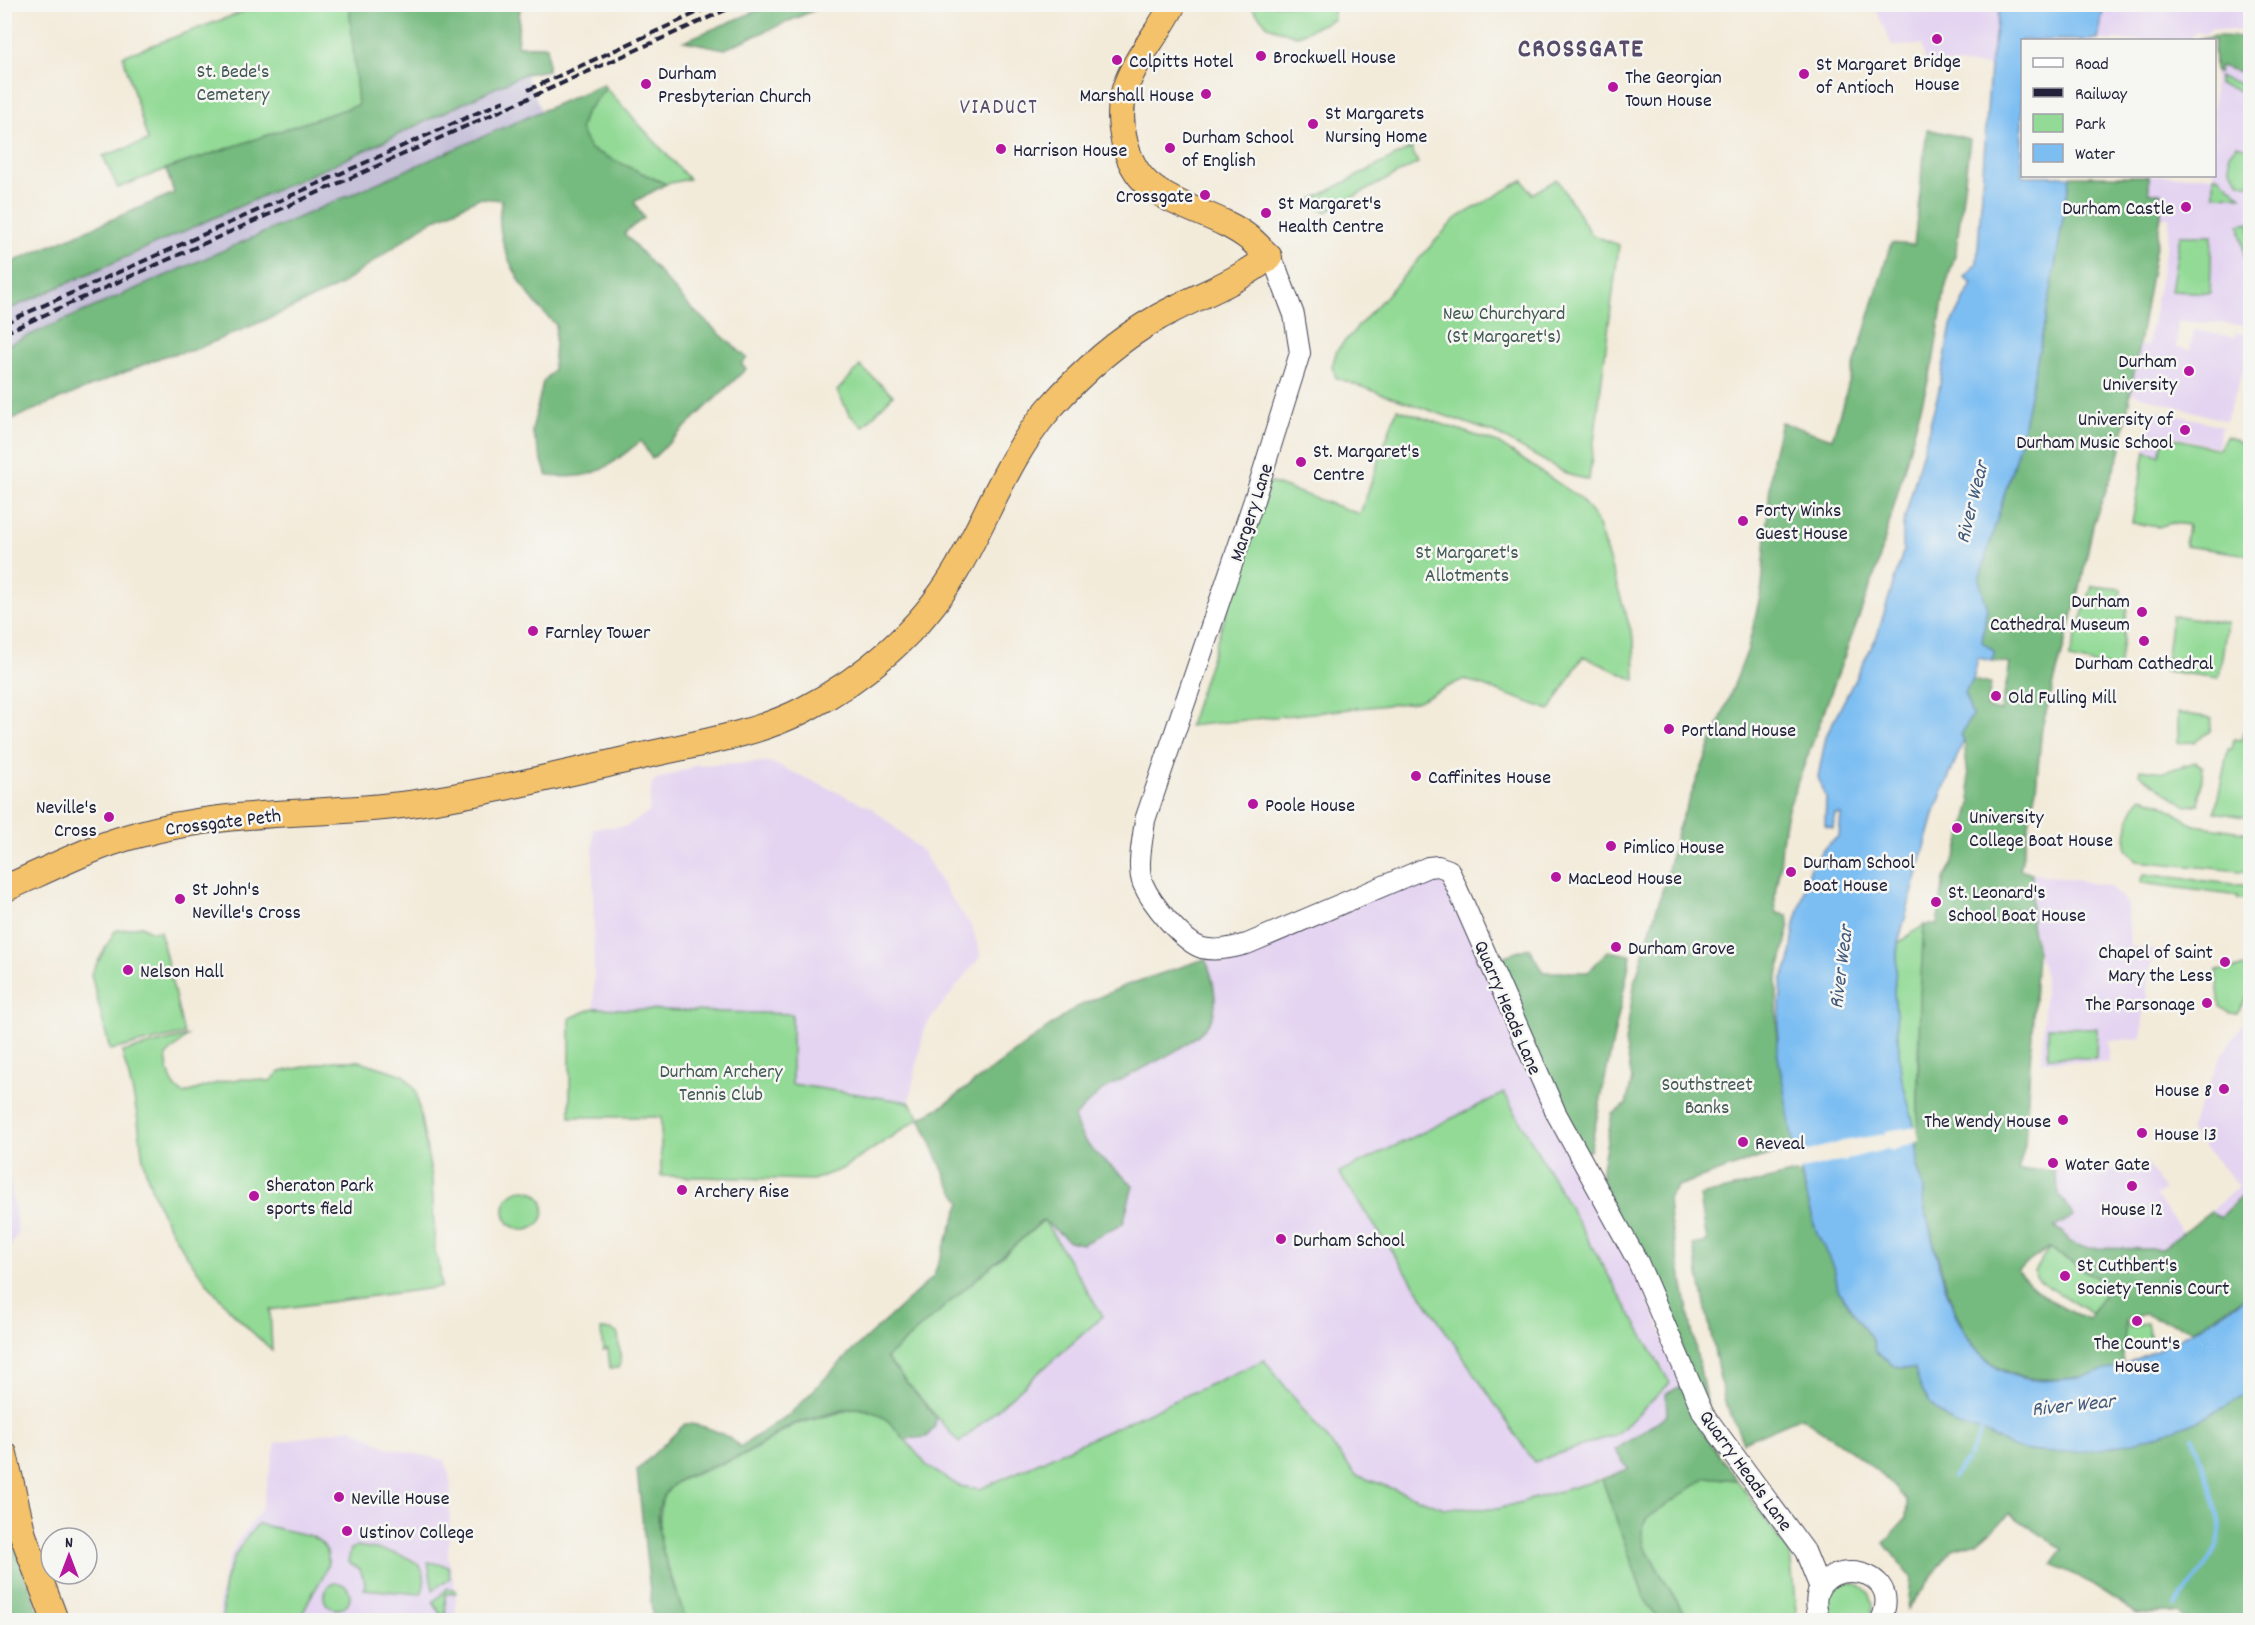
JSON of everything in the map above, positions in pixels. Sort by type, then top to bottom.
[{"type":"highway","points":[[1173,4],[1133,70],[1125,88],[1122,103],[1123,136],[1129,156],[1139,173],[1153,189],[1238,231],[1269,257]]},
{"type":"highway","name":"Crossgate Peth","points":[[4,889],[115,842],[171,826],[223,818],[345,812],[414,803],[546,778],[767,725],[802,710],[864,672],[916,627],[956,571],[1001,478],[1021,445],[1048,410],[1084,373],[1128,336],[1148,323],[1234,279],[1269,257]]},
{"type":"highway","points":[[4,873],[35,877]]},
{"type":"highway","points":[[4,903],[35,877]]},
{"type":"highway","points":[[4,1454],[23,1535],[56,1620]]},
{"type":"street","name":"Margery Lane","points":[[1161,766],[1247,521],[1300,353],[1294,315],[1277,270],[1269,257]]},
{"type":"street","name":"Quarry Heads Lane","points":[[1161,766],[1145,820],[1141,859],[1142,883],[1158,908],[1177,928],[1202,948],[1227,949],[1247,944],[1428,867],[1438,866],[1449,870],[1556,1113],[1638,1262],[1703,1413],[1805,1551],[1820,1588]]},
{"type":"street","name":"Quarry Heads Lane","points":[[1805,1551],[1824,1563],[1846,1571],[1862,1572],[1880,1587],[1885,1602],[1882,1620]]},
{"type":"street","points":[[1819,1620],[1816,1598],[1820,1588],[1827,1580],[1846,1571]]},
{"type":"shaded area","points":[[1874,5],[2000,5],[1990,66],[1926,62],[1921,45],[1892,46]]},
{"type":"shaded area","points":[[2104,5],[2250,5],[2250,31],[2211,29],[2205,34],[2196,32],[2190,39],[2098,39]]},
{"type":"shaded area","points":[[2215,36],[2250,37],[2250,325],[2178,321],[2176,347],[2190,350],[2194,330],[2235,337],[2236,333],[2250,335],[2244,367],[2226,421],[2131,393],[2139,345],[2148,346],[2169,230],[2169,217],[2161,217],[2161,193],[2149,193],[2149,177],[2216,177],[2216,39],[2202,39]]},
{"type":"shaded area","points":[[525,74],[546,121],[5,412],[5,265],[174,193],[166,169],[358,105]]},
{"type":"shaded area","name":"Durham University","points":[[2155,410],[2222,426],[2217,447],[2164,434],[2159,455],[2145,451]]},
{"type":"shaded area","points":[[770,762],[872,808],[923,852],[972,927],[981,956],[925,1026],[909,1102],[792,1084],[792,1014],[594,1008],[593,828],[627,826],[649,812],[652,782],[696,765]]},
{"type":"shaded area","points":[[2032,873],[2109,886],[2127,903],[2130,946],[2155,950],[2148,977],[2146,1010],[2143,1010],[2142,1038],[2109,1041],[2109,1063],[2042,1061],[2045,977],[2031,924]]},
{"type":"shaded area","name":"Durham School","points":[[1441,878],[1655,1314],[1681,1386],[1666,1394],[1667,1415],[1615,1450],[1628,1469],[1497,1510],[1445,1508],[1356,1475],[1264,1360],[686,1620],[662,1498],[793,1425],[849,1354],[933,1277],[996,1106],[1075,1008],[1124,986],[1205,959],[1241,954],[1393,888]]},
{"type":"shaded area","points":[[2250,1013],[2250,1209],[2166,1263],[2080,1267],[2109,1286],[2034,1271],[2048,1248],[2054,1227],[2074,1217],[2059,1194],[2054,1170],[2065,1170],[2066,1174],[2091,1173],[2147,1163],[2164,1191],[2155,1195],[2184,1234],[2239,1186],[2189,1130],[2222,1055]]},
{"type":"shaded area","points":[[4,1166],[8,1172],[18,1233],[5,1258]]},
{"type":"shaded area","name":"Ustinov College","points":[[352,1428],[389,1448],[445,1460],[451,1484],[448,1557],[456,1590],[456,1620],[220,1620],[219,1599],[226,1567],[236,1543],[261,1510],[276,1443]]},
{"type":"green space","name":"St. Bede's Cemetery","points":[[307,4],[520,5],[517,46],[547,46],[548,70],[358,105],[166,169],[118,188],[103,156],[148,141],[123,56],[248,10]]},
{"type":"green space","points":[[349,5],[520,5],[517,46],[547,46],[548,70],[524,74],[368,149],[5,311],[5,265],[174,193],[166,169],[358,105]]},
{"type":"green space","points":[[771,5],[826,5],[725,49],[684,41]]},
{"type":"green space","points":[[1252,5],[1332,5],[1334,19],[1296,36],[1268,26],[1252,8]]},
{"type":"green space","points":[[2215,36],[2250,37],[2250,75],[2220,66],[2218,73],[2216,72],[2216,39],[2202,39]]},
{"type":"green space","points":[[2218,77],[2250,86],[2250,94],[2218,84]]},
{"type":"green space","points":[[603,84],[606,88],[585,113],[580,129],[590,149],[666,184],[634,202],[644,218],[624,233],[691,308],[747,358],[741,364],[746,369],[652,459],[641,441],[598,471],[577,476],[547,476],[532,431],[543,382],[553,371],[556,325],[533,299],[513,268],[501,234],[502,200],[479,198],[428,223],[339,286],[194,350],[164,356],[5,422],[5,346]]},
{"type":"green space","points":[[606,88],[689,179],[666,184],[590,149],[580,130],[585,113]]},
{"type":"green space","name":"Southstreet Banks","points":[[1927,129],[1970,139],[1956,251],[1945,289],[1933,363],[1877,568],[1788,809],[1775,891],[1777,913],[1787,915],[1789,928],[1777,980],[1777,1050],[1796,1153],[1792,1150],[1758,1158],[1678,1186],[1668,1198],[1670,1222],[1708,1409],[1602,1184],[1602,1167],[1612,1114],[1626,1105],[1632,1079],[1625,1042],[1635,981],[1666,878],[1677,831],[1748,649],[1762,587],[1772,459],[1781,422],[1832,439],[1891,243],[1914,245]]},
{"type":"green space","points":[[2237,145],[2250,148],[2250,185],[2239,182],[2230,168],[2229,154]]},
{"type":"green space","points":[[1411,148],[1418,163],[1325,212],[1311,200]]},
{"type":"green space","points":[[2218,176],[2241,196],[2214,195],[2214,177]]},
{"type":"green space","points":[[2070,177],[2149,177],[2149,193],[2161,193],[2161,217],[2120,453],[2093,525],[2081,584],[2042,727],[2036,789],[2020,869],[2032,873],[2031,924],[2037,952],[2025,1145],[2018,1171],[2054,1170],[2059,1194],[2074,1217],[2054,1227],[2063,1232],[2070,1242],[2085,1248],[2161,1249],[2211,1212],[2221,1217],[2250,1188],[2250,1294],[2193,1330],[2144,1314],[2126,1320],[2122,1367],[2070,1378],[2029,1378],[1999,1368],[1976,1348],[1960,1321],[1946,1287],[1923,1202],[1924,1189],[1917,1167],[1920,994],[1924,925],[1937,925],[1944,879],[1956,856],[1971,804],[1964,740],[1961,735],[1972,715],[1964,693],[1973,680],[1991,684],[1986,708],[2001,711],[2010,664],[1993,661],[1994,651],[1982,642],[1987,606],[1979,580],[2022,435],[2051,290]],"holes":[[[2049,1248],[2109,1286],[2089,1319],[2049,1300],[2017,1270]]]},
{"type":"green space","name":"New Churchyard (St Margaret's)","points":[[1557,179],[1592,235],[1619,245],[1589,480],[1569,475],[1495,433],[1336,378],[1332,366],[1337,350],[1455,219],[1523,180],[1532,194]]},
{"type":"green space","points":[[2250,223],[2250,275],[2248,275],[2239,225]]},
{"type":"green space","points":[[2180,235],[2212,235],[2210,293],[2171,291]]},
{"type":"green space","points":[[860,366],[893,395],[863,427],[850,415],[837,391]]},
{"type":"green space","name":"St Margaret's Allotments","points":[[1397,409],[1498,443],[1579,497],[1596,519],[1634,640],[1635,680],[1583,656],[1550,710],[1464,679],[1416,702],[1189,726],[1269,482],[1360,514]]},
{"type":"green space","points":[[2165,436],[2218,449],[2227,436],[2250,449],[2249,555],[2185,546],[2188,525],[2172,523],[2158,527],[2132,523],[2145,451],[2159,455]]},
{"type":"green space","points":[[2092,586],[2121,589],[2120,600],[2128,601],[2119,669],[2069,659]]},
{"type":"green space","points":[[2172,615],[2227,623],[2219,678],[2165,671]]},
{"type":"green space","points":[[2178,713],[2212,718],[2210,731],[2194,742],[2178,743]]},
{"type":"green space","points":[[2245,729],[2250,729],[2250,818],[2215,812],[2228,749],[2232,749],[2234,739],[2241,740]]},
{"type":"green space","points":[[2195,762],[2203,767],[2199,804],[2187,806],[2139,774],[2140,769],[2164,772]]},
{"type":"green space","points":[[2142,797],[2160,803],[2194,825],[2250,833],[2250,872],[2137,861],[2126,849],[2126,836],[2131,814]]},
{"type":"green space","points":[[2144,874],[2250,886],[2250,900],[2238,899],[2238,896],[2141,883]]},
{"type":"green space","points":[[1924,925],[1918,1058],[1918,1157],[1901,1075],[1894,992],[1898,943]]},
{"type":"green space","points":[[141,926],[152,932],[160,931],[184,1034],[110,1050],[91,974],[115,931]]},
{"type":"green space","points":[[1529,948],[1543,972],[1588,972],[1608,951],[1631,955],[1590,1151],[1585,1151],[1532,1048],[1498,958]]},
{"type":"green space","points":[[2246,951],[2250,951],[2250,992],[2237,1013],[2230,1013],[2220,1007],[2216,971],[2247,967]]},
{"type":"green space","points":[[1205,959],[1211,973],[1215,999],[1215,1008],[1210,1022],[1201,1032],[1176,1050],[1101,1092],[1074,1117],[1078,1129],[1090,1148],[1133,1185],[1123,1224],[1082,1244],[1069,1241],[1043,1220],[886,1358],[936,1417],[935,1426],[927,1437],[904,1439],[889,1422],[878,1414],[856,1408],[794,1424],[750,1452],[699,1471],[669,1488],[659,1509],[658,1524],[670,1576],[686,1620],[653,1620],[637,1470],[685,1424],[699,1425],[715,1431],[740,1447],[790,1414],[849,1354],[933,1277],[961,1202],[949,1184],[920,1118],[942,1106],[1075,1008],[1124,986]]},
{"type":"green space","name":"Durham Archery Tennis Club","points":[[594,1008],[792,1014],[792,1084],[909,1102],[920,1118],[844,1168],[813,1180],[661,1176],[661,1117],[570,1117],[570,1018]]},
{"type":"green space","points":[[2048,1027],[2097,1028],[2096,1058],[2048,1057]]},
{"type":"green space","points":[[187,1036],[166,1056],[173,1083],[184,1094],[236,1079],[270,1081],[280,1072],[333,1061],[360,1061],[404,1075],[416,1091],[432,1179],[435,1253],[439,1262],[441,1287],[270,1310],[272,1350],[252,1332],[194,1266],[164,1216],[152,1190],[144,1164],[135,1102],[122,1052]]},
{"type":"green space","points":[[1504,1093],[1670,1383],[1617,1434],[1534,1462],[1339,1173]]},
{"type":"green space","points":[[1800,1172],[1816,1231],[1835,1271],[1838,1290],[1873,1341],[1875,1351],[1894,1366],[1915,1369],[1920,1382],[1931,1398],[1954,1424],[1980,1430],[2017,1448],[2044,1452],[2105,1448],[2170,1431],[2227,1406],[2250,1391],[2250,1619],[2188,1620],[2178,1613],[2137,1614],[2087,1581],[2052,1564],[2063,1549],[2010,1514],[1978,1542],[1952,1549],[1908,1609],[1911,1577],[1884,1543],[1906,1519],[1907,1501],[1896,1488],[1843,1445],[1801,1417],[1743,1442],[1724,1399],[1693,1245],[1707,1242],[1700,1196]]},
{"type":"green space","points":[[524,1190],[538,1196],[544,1210],[538,1224],[524,1230],[510,1224],[504,1210],[510,1196]]},
{"type":"green space","points":[[1044,1220],[1103,1316],[959,1443],[886,1358]]},
{"type":"green space","name":"St Cuthbert's Society Tennis Court","points":[[2049,1248],[2109,1286],[2092,1314],[2039,1281],[2034,1271]]},
{"type":"green space","points":[[2126,1320],[2129,1328],[2147,1323],[2151,1341],[2123,1348]]},
{"type":"green space","points":[[601,1330],[612,1330],[618,1334],[621,1364],[618,1368],[610,1368],[608,1349],[603,1350]]},
{"type":"green space","points":[[1264,1360],[1356,1475],[1444,1508],[1497,1509],[1602,1479],[1645,1600],[1658,1620],[686,1620],[658,1537],[662,1498],[675,1482],[745,1455],[793,1425],[857,1408],[875,1412],[890,1421],[928,1467],[959,1486],[980,1489]]},
{"type":"green space","points":[[1681,1386],[1703,1433],[1737,1480],[1707,1477],[1646,1519],[1642,1531],[1644,1546],[1688,1620],[1658,1620],[1645,1600],[1602,1479],[1628,1469],[1615,1450],[1667,1415],[1666,1394]]},
{"type":"green space","points":[[1707,1477],[1737,1480],[1790,1554],[1797,1620],[1688,1620],[1644,1546],[1642,1531],[1646,1519]]},
{"type":"green space","points":[[4,1516],[42,1620],[5,1620]]},
{"type":"green space","points":[[258,1524],[311,1536],[326,1550],[327,1565],[301,1620],[224,1620],[223,1593],[229,1568],[241,1545]]},
{"type":"green space","points":[[357,1546],[393,1553],[416,1563],[422,1570],[424,1581],[421,1594],[364,1589],[365,1582],[360,1569],[348,1562],[351,1549]]},
{"type":"green space","points":[[428,1562],[448,1566],[450,1578],[433,1590]]},
{"type":"green space","points":[[1850,1582],[1863,1587],[1871,1596],[1873,1607],[1868,1620],[1831,1620],[1827,1607],[1829,1596],[1837,1587]]},
{"type":"green space","points":[[337,1583],[346,1587],[350,1596],[346,1605],[337,1609],[328,1605],[324,1596],[328,1587]]},
{"type":"green space","points":[[448,1588],[456,1590],[456,1593],[445,1594],[446,1620],[444,1620],[433,1602]]},
{"type":"water","name":"River Wear","points":[[2000,5],[2104,5],[2098,39],[2021,39],[2021,177],[2070,177],[2051,290],[2022,435],[1979,580],[1987,606],[1982,642],[1994,651],[1993,661],[1978,658],[1973,680],[1964,693],[1972,715],[1961,735],[1964,740],[1936,808],[1898,943],[1894,992],[1901,1075],[1913,1121],[1918,1157],[1917,1167],[1924,1189],[1923,1202],[1948,1294],[1962,1328],[1972,1344],[1999,1369],[2032,1380],[2070,1379],[2111,1369],[2151,1353],[2189,1333],[2250,1294],[2250,1391],[2200,1419],[2170,1431],[2138,1441],[2073,1452],[2043,1452],[2016,1448],[1980,1430],[1956,1425],[1939,1413],[1928,1400],[1915,1369],[1894,1366],[1875,1351],[1873,1341],[1838,1290],[1835,1271],[1816,1231],[1793,1142],[1777,1050],[1782,978],[1790,962],[1795,924],[1811,866],[1826,846],[1839,836],[1841,814],[1835,814],[1833,828],[1825,826],[1826,798],[1818,777],[1826,736],[1877,636],[1903,552],[1903,525],[1938,394],[1951,326],[1972,284],[1965,277],[1977,263],[1990,66]]},
{"type":"pier","points":[[1917,1126],[1919,1141],[1891,1151],[1888,1149],[1847,1159],[1846,1162],[1840,1161],[1802,1170],[1798,1175],[1792,1150],[1798,1154],[1843,1141]]},
{"type":"waterway","points":[[1969,1457],[1982,1428]]},
{"type":"waterway","points":[[2175,1606],[2209,1561],[2215,1551],[2220,1532],[2214,1499],[2193,1438]]},
{"type":"waterway","points":[[1953,1477],[1966,1461]]},
{"type":"railway","points":[[528,90],[716,4]]},
{"type":"railway","points":[[4,333],[739,4]]},
{"type":"railway","points":[[4,323],[504,101]]},
{"type":"place","name":"Bridge House","points":[[1937,39]]},
{"type":"place","name":"Brockwell House","points":[[1261,56]]},
{"type":"place","name":"Colpitts Hotel","points":[[1117,60]]},
{"type":"place","name":"St Margaret of Antioch","points":[[1804,74]]},
{"type":"place","name":"Durham Presbyterian Church","points":[[646,84]]},
{"type":"place","name":"The Georgian Town House","points":[[1613,87]]},
{"type":"place","name":"Marshall House","points":[[1206,94]]},
{"type":"place","name":"St Margarets Nursing Home","points":[[1313,124]]},
{"type":"place","name":"Durham School of English","points":[[1170,148]]},
{"type":"place","name":"Harrison House","points":[[1001,149]]},
{"type":"place","name":"Crossgate","points":[[1205,195]]},
{"type":"place","name":"Durham Castle","points":[[2186,207]]},
{"type":"place","name":"St Margaret's Health Centre","points":[[1266,213]]},
{"type":"place","name":"Durham University","points":[[2189,371]]},
{"type":"place","name":"University of Durham Music School","points":[[2185,430]]},
{"type":"place","name":"St. Margaret's Centre","points":[[1301,462]]},
{"type":"place","name":"Forty Winks Guest House","points":[[1743,521]]},
{"type":"place","name":"Durham Cathedral Museum","points":[[2142,612]]},
{"type":"place","name":"Farnley Tower","points":[[533,631]]},
{"type":"place","name":"Durham Cathedral","points":[[2144,641]]},
{"type":"place","name":"Old Fulling Mill","points":[[1996,696]]},
{"type":"place","name":"Portland House","points":[[1669,729]]},
{"type":"place","name":"Caffinites House","points":[[1416,776]]},
{"type":"place","name":"Poole House","points":[[1253,804]]},
{"type":"place","name":"Neville's Cross","points":[[109,817]]},
{"type":"place","name":"University College Boat House","points":[[1957,828]]},
{"type":"place","name":"Pimlico House","points":[[1611,846]]},
{"type":"place","name":"Durham School Boat House","points":[[1791,872]]},
{"type":"place","name":"MacLeod House","points":[[1556,877]]},
{"type":"place","name":"St John's Neville's Cross","points":[[180,899]]},
{"type":"place","name":"St. Leonard's School Boat House","points":[[1936,902]]},
{"type":"place","name":"Durham Grove","points":[[1616,947]]},
{"type":"place","name":"Chapel of Saint Mary the Less","points":[[2225,962]]},
{"type":"place","name":"Nelson Hall","points":[[128,970]]},
{"type":"place","name":"The Parsonage","points":[[2207,1003]]},
{"type":"place","name":"House 8","points":[[2224,1089]]},
{"type":"place","name":"The Wendy House","points":[[2063,1120]]},
{"type":"place","name":"House 13","points":[[2142,1133]]},
{"type":"place","name":"Reveal","points":[[1743,1142]]},
{"type":"place","name":"Water Gate","points":[[2053,1163]]},
{"type":"place","name":"House 12","points":[[2132,1186]]},
{"type":"place","name":"Archery Rise","points":[[682,1190]]},
{"type":"place","name":"Sheraton Park sports field","points":[[254,1196]]},
{"type":"place","name":"Durham School","points":[[1281,1239]]},
{"type":"place","name":"St Cuthbert's Society Tennis Court","points":[[2065,1276]]},
{"type":"place","name":"The Count's House","points":[[2137,1321]]},
{"type":"place","name":"Neville House","points":[[339,1497]]},
{"type":"place","name":"Ustinov College","points":[[347,1531]]},
{"type":"district","name":"CROSSGATE","points":[[1581,47]]},
{"type":"district","name":"VIADUCT","points":[[999,106]]}]
